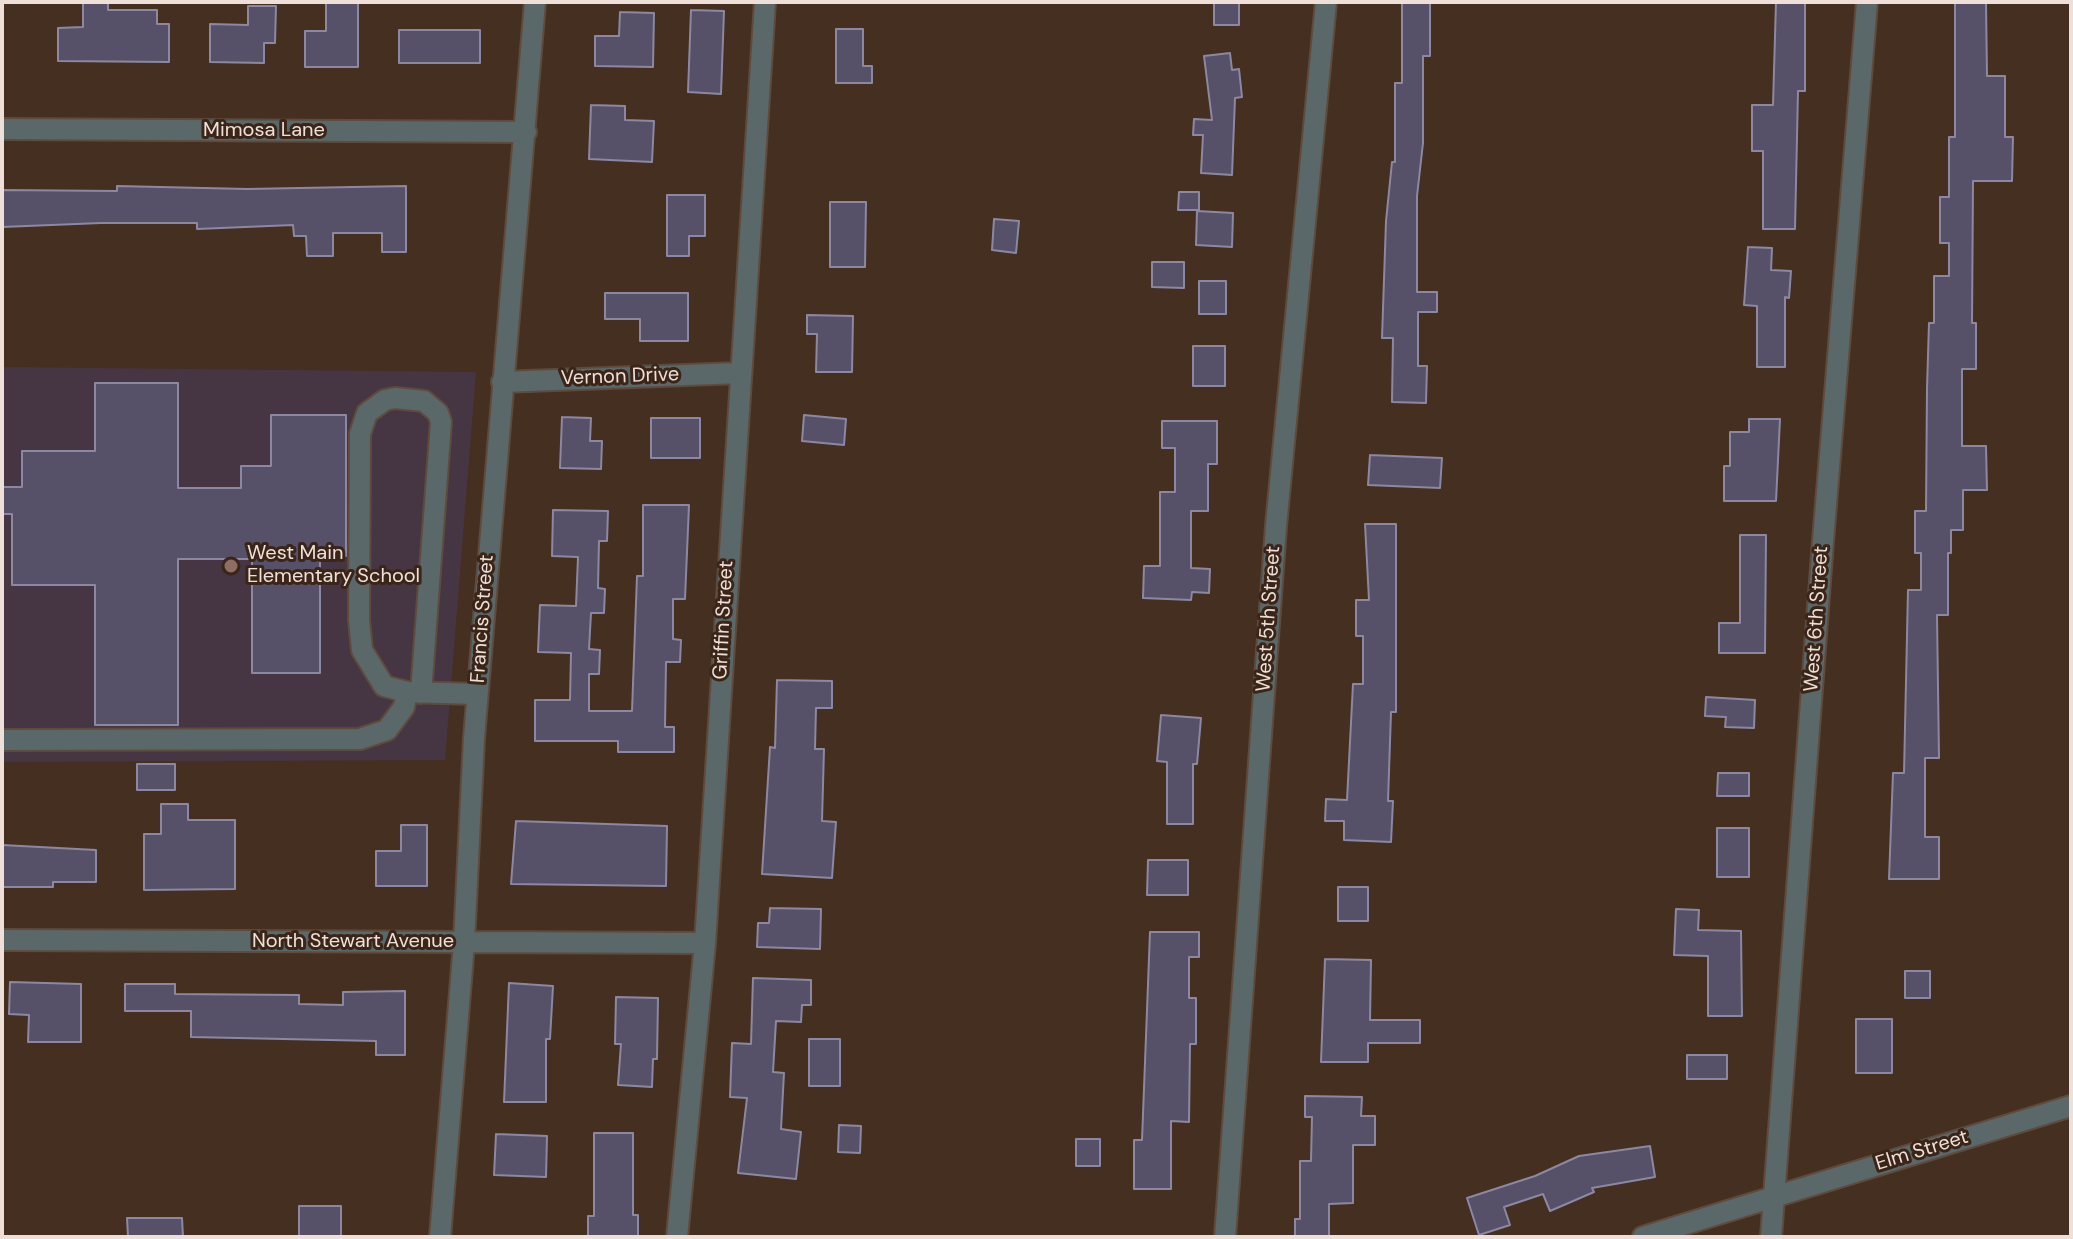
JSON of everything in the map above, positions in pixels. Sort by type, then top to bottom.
[{"type":"street","name":"Francis Street","points":[[440,1237],[464,943],[477,694],[535,2]]},
{"type":"street","name":"Griffin Street","points":[[677,1237],[705,943],[765,2]]},
{"type":"street","name":"West 5th Street","points":[[1225,1237],[1276,526],[1326,2]]},
{"type":"street","name":"West 6th Street","points":[[1771,1237],[1867,2]]},
{"type":"street","name":"Mimosa Lane","points":[[2,129],[526,132]]},
{"type":"street","name":"Vernon Drive","points":[[502,382],[739,373]]},
{"type":"street","points":[[2,740],[360,739],[387,730],[414,693],[441,422],[432,406],[406,397],[375,405],[362,423],[359,620],[362,650],[384,686],[414,693],[477,694]]},
{"type":"street","name":"North Stewart Avenue","points":[[2,940],[705,943]]},
{"type":"street","name":"Elm Street","points":[[1643,1237],[2071,1106]]},
{"type":"shaded area","name":"West Main Elementary School","points":[[2,367],[476,372],[445,760],[2,762]]},
{"type":"building","points":[[83,2],[108,2],[108,10],[157,10],[157,24],[169,24],[169,62],[58,61],[58,28],[83,27]]},
{"type":"building","points":[[326,2],[358,2],[358,67],[305,67],[305,31],[326,31]]},
{"type":"building","points":[[1214,2],[1239,2],[1239,25],[1214,25]]},
{"type":"building","points":[[1402,2],[1430,2],[1430,56],[1423,56],[1423,143],[1417,196],[1417,292],[1437,292],[1437,312],[1418,312],[1418,366],[1427,366],[1426,403],[1392,402],[1393,338],[1382,338],[1386,221],[1392,162],[1395,162],[1395,83],[1402,83]]},
{"type":"building","points":[[1776,2],[1805,2],[1805,91],[1798,91],[1795,229],[1763,229],[1763,151],[1752,151],[1752,105],[1773,105]]},
{"type":"building","points":[[1955,2],[1986,2],[1987,76],[2005,76],[2005,137],[2013,137],[2012,181],[1973,181],[1972,323],[1976,323],[1976,369],[1962,369],[1962,446],[1986,446],[1987,490],[1963,490],[1963,530],[1951,530],[1951,553],[1948,553],[1948,615],[1937,615],[1939,758],[1925,758],[1925,837],[1939,837],[1939,879],[1889,879],[1893,773],[1904,773],[1908,590],[1921,590],[1921,553],[1915,553],[1915,511],[1926,511],[1929,323],[1934,323],[1934,276],[1949,276],[1949,243],[1940,243],[1940,197],[1949,197],[1949,137],[1955,137]]},
{"type":"building","points":[[248,6],[276,6],[275,43],[264,43],[264,63],[210,62],[210,24],[248,25]]},
{"type":"building","points":[[691,10],[724,11],[721,94],[688,92]]},
{"type":"building","points":[[620,12],[654,13],[653,67],[595,66],[595,36],[619,36]]},
{"type":"building","points":[[836,29],[863,29],[863,66],[872,66],[872,83],[836,83]]},
{"type":"building","points":[[399,30],[480,30],[480,63],[399,63]]},
{"type":"building","points":[[1230,53],[1232,70],[1239,69],[1242,97],[1235,98],[1232,175],[1201,173],[1203,135],[1193,135],[1194,119],[1212,120],[1204,56]]},
{"type":"building","points":[[591,105],[625,106],[625,120],[654,121],[652,162],[589,159]]},
{"type":"building","points":[[117,186],[247,189],[406,186],[406,252],[382,252],[382,233],[333,233],[333,256],[307,256],[306,236],[294,236],[293,225],[197,229],[197,223],[2,227],[2,190],[117,191]]},
{"type":"building","points":[[1179,192],[1199,192],[1199,210],[1178,210]]},
{"type":"building","points":[[667,195],[705,195],[705,236],[689,236],[689,256],[667,256]]},
{"type":"building","points":[[830,202],[866,202],[865,267],[830,267]]},
{"type":"building","points":[[1197,211],[1233,213],[1232,247],[1196,245]]},
{"type":"building","points":[[994,219],[1019,221],[1016,253],[992,250]]},
{"type":"building","points":[[1748,247],[1772,248],[1771,270],[1791,271],[1789,298],[1785,297],[1785,367],[1757,367],[1757,306],[1744,305]]},
{"type":"building","points":[[1152,262],[1184,262],[1184,288],[1152,287]]},
{"type":"building","points":[[1199,281],[1226,281],[1226,314],[1199,314]]},
{"type":"building","points":[[605,293],[688,293],[688,341],[640,341],[640,319],[605,319]]},
{"type":"building","points":[[807,315],[853,316],[852,372],[816,372],[817,334],[807,334]]},
{"type":"building","points":[[1193,346],[1225,346],[1225,386],[1193,386]]},
{"type":"building","points":[[95,383],[178,383],[178,488],[241,488],[241,466],[271,466],[271,415],[346,415],[346,556],[320,556],[320,673],[252,673],[252,559],[178,559],[178,725],[95,725],[95,585],[12,585],[12,514],[2,514],[2,487],[22,487],[22,451],[95,451]]},
{"type":"building","points":[[804,415],[846,419],[844,445],[802,441]]},
{"type":"building","points":[[562,417],[591,418],[590,441],[602,441],[601,469],[560,468]]},
{"type":"building","points":[[651,418],[700,418],[700,458],[651,458]]},
{"type":"building","points":[[1749,419],[1780,419],[1776,501],[1724,501],[1724,466],[1730,466],[1730,432],[1749,432]]},
{"type":"building","points":[[1162,421],[1217,421],[1217,464],[1208,464],[1208,511],[1191,511],[1191,568],[1210,569],[1209,593],[1192,592],[1191,600],[1143,598],[1144,566],[1160,566],[1160,492],[1175,492],[1175,448],[1162,448]]},
{"type":"building","points":[[1370,455],[1442,458],[1440,488],[1368,485]]},
{"type":"building","points":[[643,505],[689,505],[685,599],[673,599],[673,639],[681,640],[680,662],[666,662],[665,727],[674,727],[674,752],[618,752],[618,741],[535,741],[535,700],[570,700],[571,653],[538,652],[540,605],[576,606],[578,557],[552,556],[553,510],[608,511],[607,541],[599,541],[598,588],[605,589],[604,613],[591,613],[589,649],[600,650],[599,674],[589,674],[589,711],[632,711],[637,576],[643,576]]},
{"type":"building","points":[[1365,524],[1396,524],[1396,712],[1391,712],[1388,801],[1393,801],[1391,842],[1344,840],[1344,821],[1325,821],[1326,799],[1347,800],[1353,684],[1363,684],[1363,636],[1356,636],[1356,600],[1369,600]]},
{"type":"building","points":[[1740,535],[1766,535],[1765,653],[1719,653],[1719,623],[1740,623]]},
{"type":"building","points":[[777,680],[832,681],[832,708],[816,708],[815,749],[824,749],[822,821],[836,822],[832,878],[762,874],[770,747],[775,748]]},
{"type":"building","points":[[1706,697],[1755,700],[1754,728],[1725,727],[1726,717],[1705,716]]},
{"type":"building","points":[[1161,715],[1201,718],[1197,764],[1193,764],[1193,824],[1167,824],[1167,762],[1157,761]]},
{"type":"building","points":[[137,764],[175,764],[175,790],[137,790]]},
{"type":"building","points":[[1718,773],[1749,773],[1749,796],[1717,796]]},
{"type":"building","points":[[161,804],[188,804],[188,820],[235,820],[235,889],[144,890],[144,834],[161,834]]},
{"type":"building","points":[[516,821],[667,826],[666,886],[511,884]]},
{"type":"building","points":[[401,825],[427,825],[427,886],[376,886],[376,851],[401,851]]},
{"type":"building","points":[[1717,828],[1749,828],[1749,877],[1717,877]]},
{"type":"building","points":[[2,845],[96,850],[96,882],[53,882],[53,887],[2,887]]},
{"type":"building","points":[[1148,860],[1188,860],[1188,895],[1147,895]]},
{"type":"building","points":[[1338,887],[1368,887],[1368,921],[1338,921]]},
{"type":"building","points":[[770,908],[821,909],[820,949],[757,947],[758,923],[769,923]]},
{"type":"building","points":[[1676,909],[1699,910],[1698,930],[1741,931],[1742,1016],[1708,1016],[1708,956],[1674,955]]},
{"type":"building","points":[[1150,932],[1199,932],[1199,957],[1189,957],[1189,998],[1196,998],[1196,1044],[1190,1044],[1189,1122],[1171,1121],[1171,1189],[1134,1189],[1134,1140],[1142,1140]]},
{"type":"building","points":[[1325,959],[1371,960],[1370,1020],[1420,1020],[1420,1043],[1368,1043],[1368,1062],[1321,1062]]},
{"type":"building","points":[[1905,971],[1930,971],[1930,998],[1905,998]]},
{"type":"building","points":[[753,978],[811,980],[811,1005],[802,1005],[801,1022],[776,1021],[773,1072],[784,1073],[781,1129],[801,1132],[796,1179],[738,1173],[747,1098],[730,1097],[732,1043],[751,1044]]},
{"type":"building","points":[[10,982],[81,984],[81,1042],[28,1042],[29,1015],[9,1014]]},
{"type":"building","points":[[509,983],[553,986],[550,1039],[546,1039],[546,1102],[504,1102]]},
{"type":"building","points":[[125,984],[175,984],[175,994],[299,995],[299,1004],[343,1005],[343,992],[405,991],[405,1055],[376,1055],[376,1041],[191,1037],[191,1011],[125,1011]]},
{"type":"building","points":[[616,997],[658,998],[657,1059],[653,1059],[652,1087],[618,1085],[621,1044],[615,1044]]},
{"type":"building","points":[[1856,1019],[1892,1019],[1892,1073],[1856,1073]]},
{"type":"building","points":[[809,1039],[840,1039],[840,1086],[809,1086]]},
{"type":"building","points":[[1687,1055],[1727,1055],[1727,1079],[1687,1079]]},
{"type":"building","points":[[1305,1096],[1362,1097],[1361,1116],[1375,1116],[1375,1145],[1353,1145],[1353,1203],[1329,1204],[1329,1237],[1295,1237],[1295,1219],[1300,1219],[1300,1161],[1311,1161],[1312,1117],[1305,1117]]},
{"type":"building","points":[[839,1125],[861,1126],[860,1153],[838,1152]]},
{"type":"building","points":[[594,1133],[633,1133],[633,1215],[638,1215],[638,1237],[588,1237],[588,1216],[594,1216]]},
{"type":"building","points":[[496,1134],[547,1136],[546,1177],[494,1175]]},
{"type":"building","points":[[1076,1139],[1100,1139],[1100,1166],[1076,1166]]},
{"type":"building","points":[[1650,1146],[1655,1177],[1592,1188],[1594,1192],[1550,1211],[1543,1194],[1504,1207],[1510,1225],[1479,1235],[1467,1198],[1535,1176],[1579,1156]]},
{"type":"building","points":[[299,1206],[341,1206],[341,1237],[299,1237]]},
{"type":"building","points":[[127,1218],[182,1218],[183,1237],[128,1237]]},
{"type":"place","name":"West Main Elementary School","points":[[231,566]]}]
